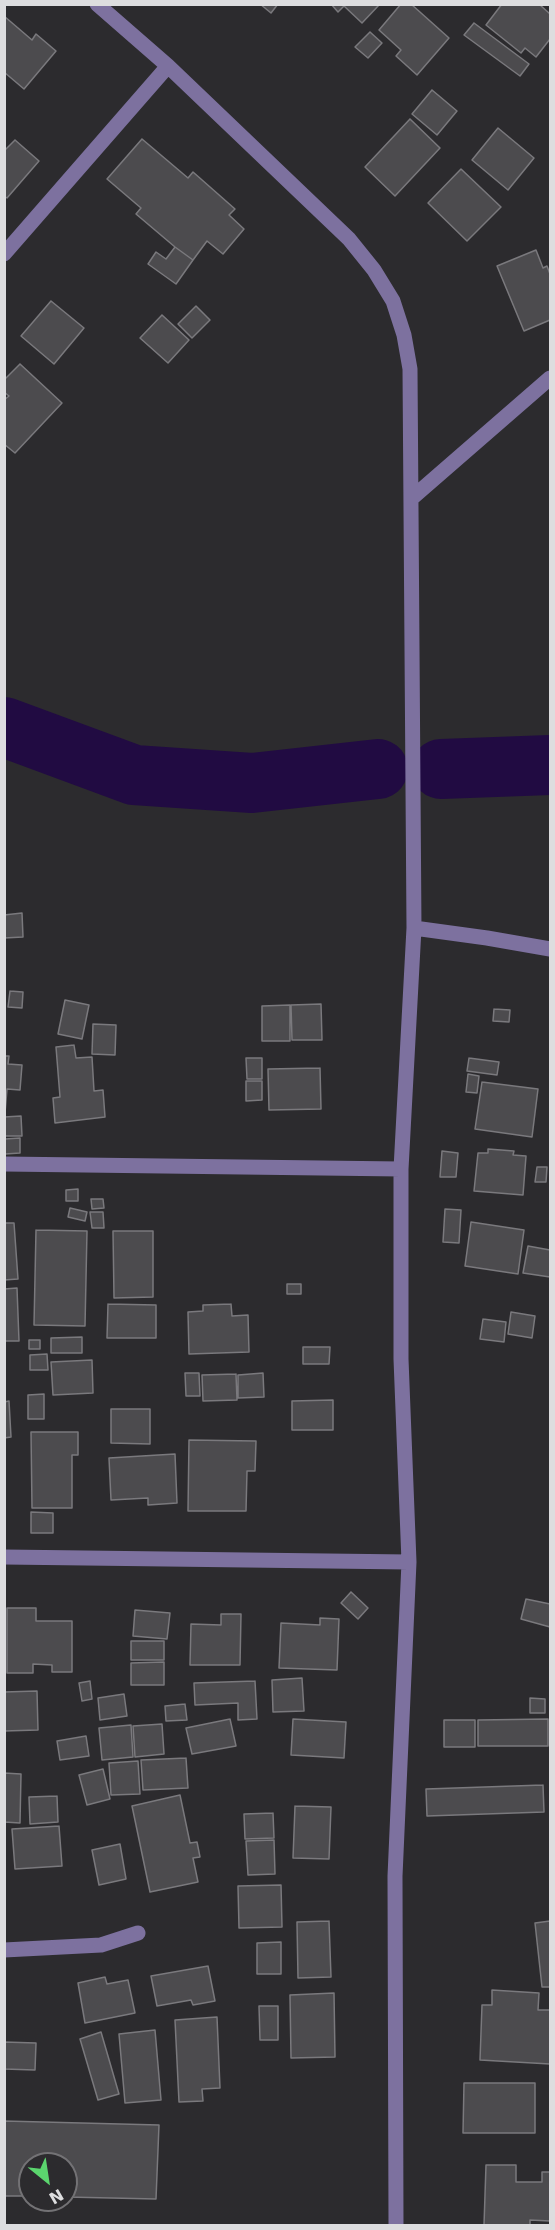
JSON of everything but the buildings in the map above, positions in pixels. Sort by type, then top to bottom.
[{"type":"street","points":[[97,4],[168,66],[349,239],[374,270],[393,302],[404,335],[410,369],[414,928],[401,1169],[400,1359],[409,1562],[395,1876],[396,2226]]},
{"type":"street","points":[[4,254],[168,66]]},
{"type":"street","points":[[412,498],[550,378]]},
{"type":"street","points":[[414,928],[550,949]]},
{"type":"street","points":[[4,1164],[401,1169]]},
{"type":"street","points":[[4,1557],[409,1562]]},
{"type":"street","points":[[4,1950],[101,1945],[138,1933]]},
{"type":"waterway","points":[[4,727],[134,775],[252,783],[378,769]]},
{"type":"waterway","points":[[441,769],[550,765]]}]
